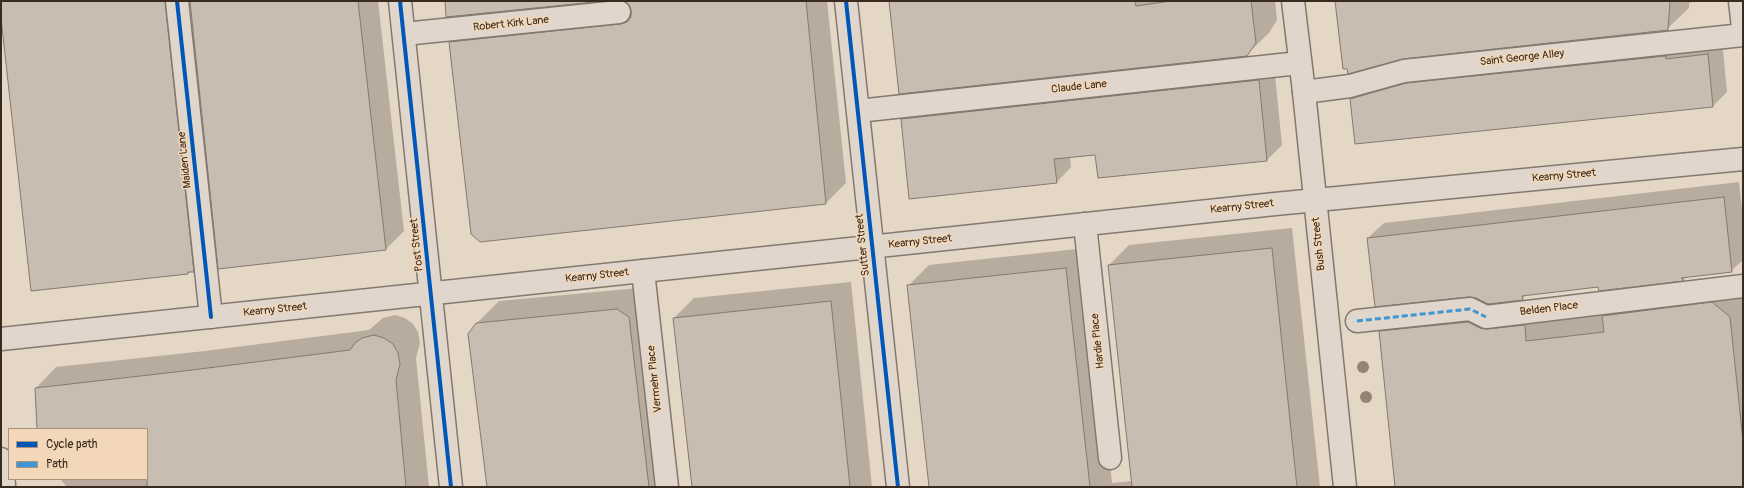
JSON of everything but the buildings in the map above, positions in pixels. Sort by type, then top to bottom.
[{"type":"main road","name":"Maiden Lane","points":[[177,1],[211,317]]},
{"type":"main road","name":"Post Street","points":[[400,1],[451,487]]},
{"type":"main road","name":"Sutter Street","points":[[846,1],[898,487]]},
{"type":"main road","name":"Bush Street","points":[[1293,1],[1346,487]]},
{"type":"main road","points":[[1740,1],[1743,28]]},
{"type":"main road","name":"Robert Kirk Lane","points":[[404,34],[619,12]]},
{"type":"main road","name":"Saint George Alley","points":[[1304,92],[1350,86],[1404,71],[1743,35]]},
{"type":"main road","name":"Claude Lane","points":[[858,111],[1299,63]]},
{"type":"main road","name":"Kearny Street","points":[[1,339],[1314,200],[1743,159]]},
{"type":"main road","name":"Hardie Place","points":[[1085,224],[1110,458]]},
{"type":"main road","name":"Vermehr Place","points":[[643,271],[667,487]]},
{"type":"main road","name":"Belden Place","points":[[1357,321],[1470,309],[1486,317],[1743,286]]},
{"type":"main road","points":[[1,459],[4,484]]},
{"type":"marked path","points":[[1357,321],[1470,309],[1486,317]]},
{"type":"cycle path","points":[[177,1],[211,317]]},
{"type":"cycle path","points":[[400,1],[451,487]]},
{"type":"cycle path","points":[[846,1],[898,487]]}]
